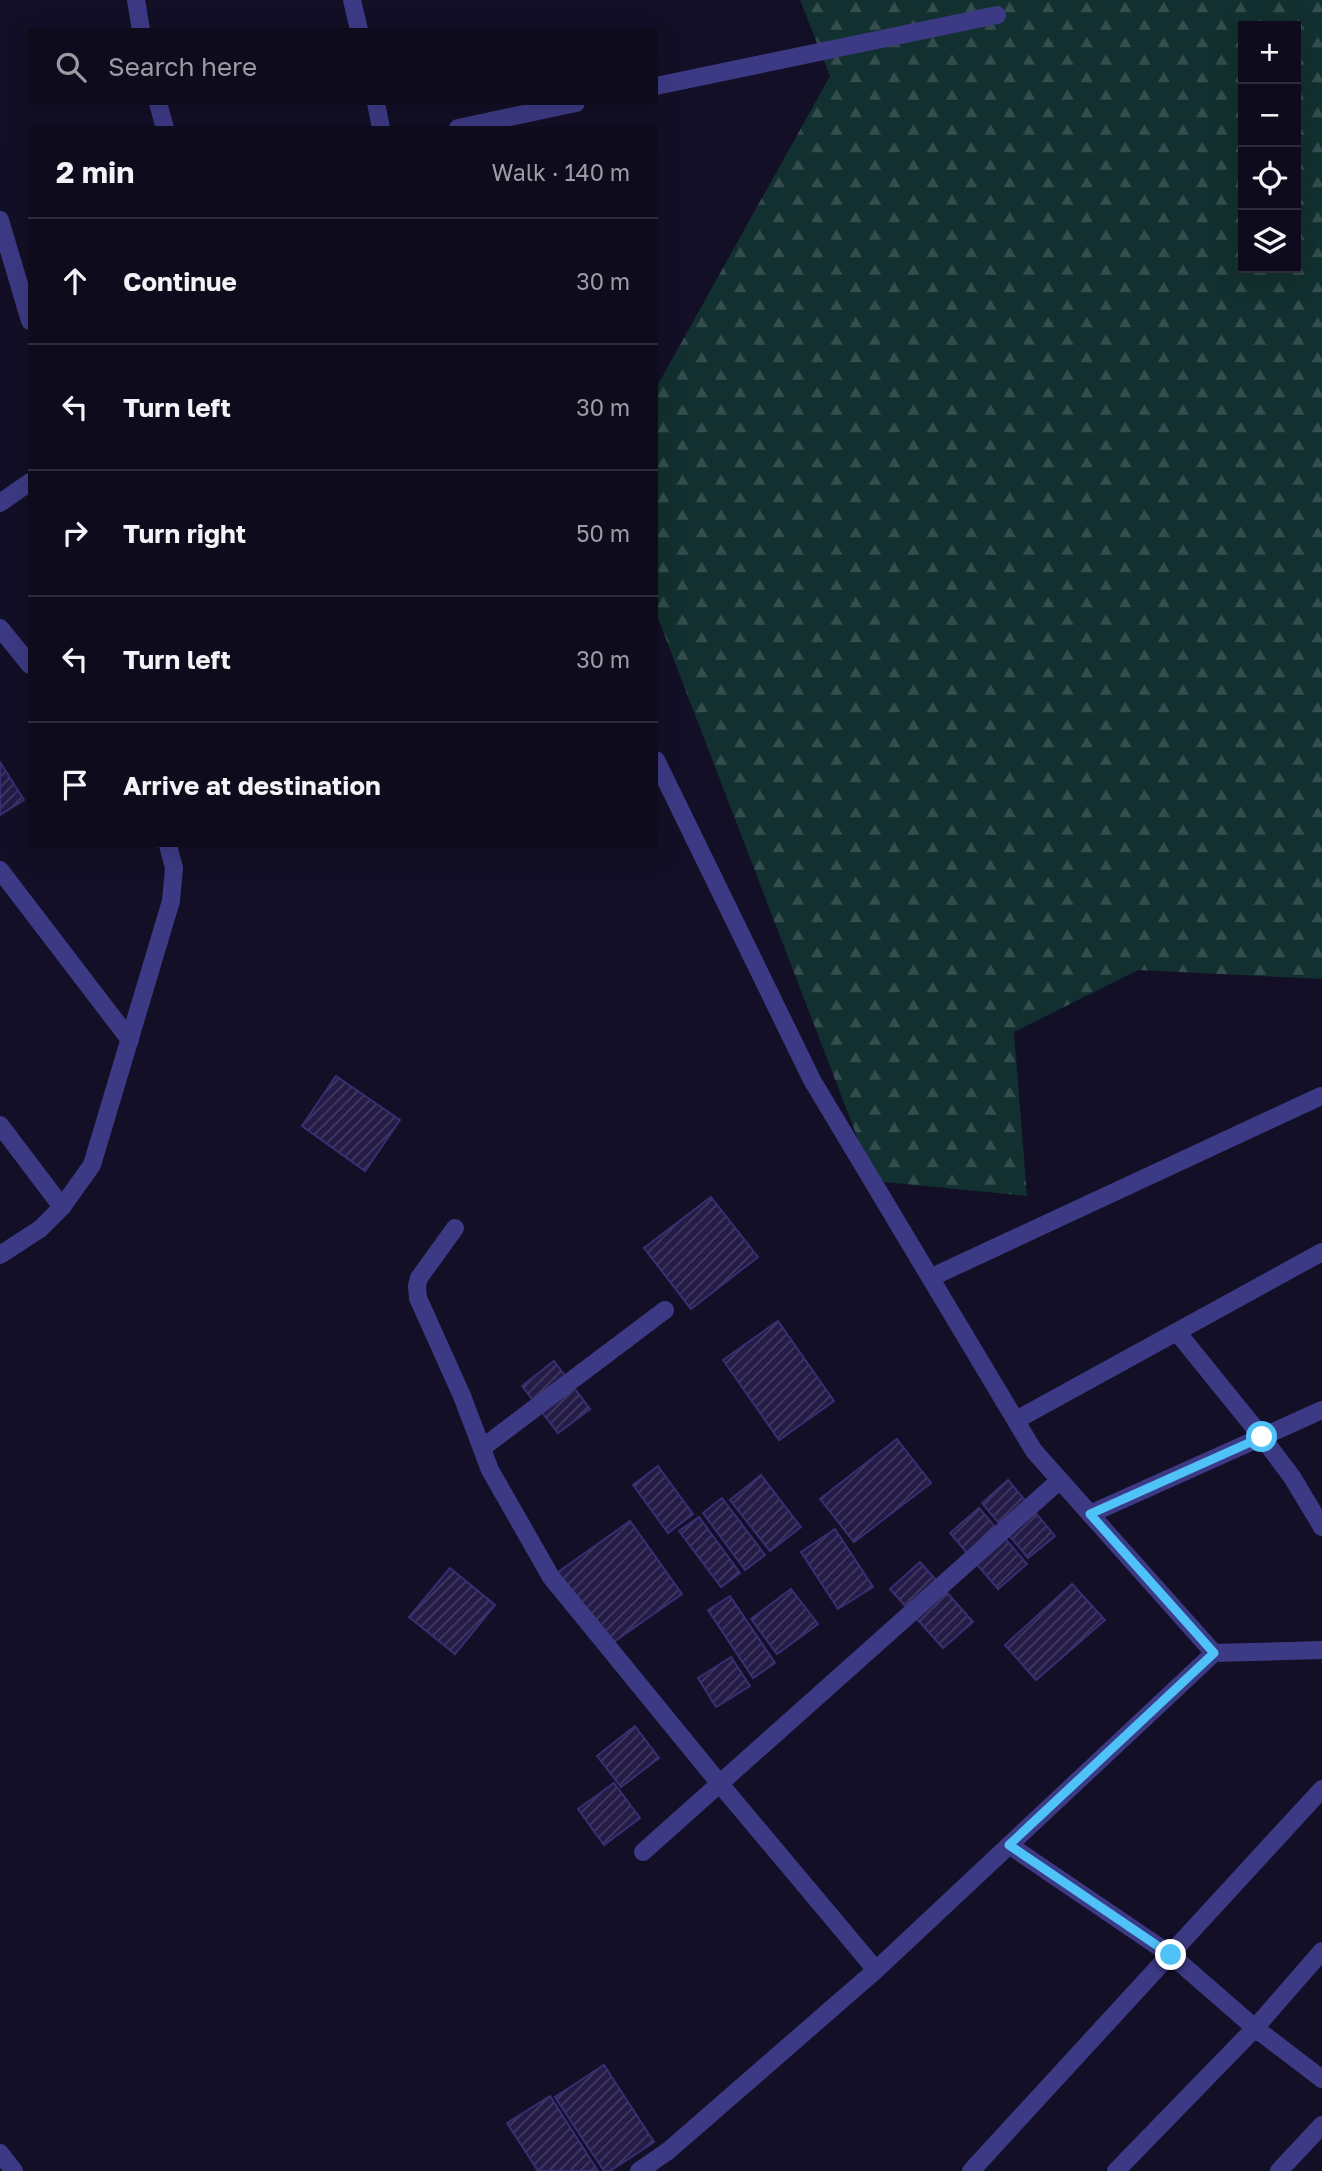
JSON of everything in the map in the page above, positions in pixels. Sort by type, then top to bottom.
[{"type":"street","points":[[136,0],[141,28]]},
{"type":"street","points":[[352,0],[359,28]]},
{"type":"street","points":[[658,86],[997,15]]},
{"type":"street","points":[[159,105],[164,126]]},
{"type":"street","points":[[376,105],[382,126]]},
{"type":"street","points":[[467,126],[567,105]]},
{"type":"street","points":[[0,220],[28,314]]},
{"type":"street","points":[[0,503],[28,483]]},
{"type":"street","points":[[0,628],[28,663]]},
{"type":"street","points":[[658,764],[812,1080],[1034,1451],[1214,1653]]},
{"type":"street","points":[[0,1255],[40,1229],[62,1208],[92,1165],[171,901],[174,868],[169,847]]},
{"type":"street","points":[[0,870],[130,1040]]},
{"type":"street","points":[[932,1277],[1321,1096]]},
{"type":"street","points":[[0,1125],[62,1208]]},
{"type":"street","points":[[455,1228],[419,1278],[418,1298],[462,1395],[490,1470],[551,1577],[876,1970]]},
{"type":"street","points":[[1016,1420],[1322,1252]]},
{"type":"street","points":[[482,1448],[665,1310]]},
{"type":"street","points":[[1177,1332],[1262,1437],[1292,1478],[1322,1527]]},
{"type":"street","points":[[1090,1514],[1322,1410]]},
{"type":"street","points":[[643,1852],[1060,1480]]},
{"type":"street","points":[[639,2171],[668,2151],[876,1970],[1214,1653],[1322,1650]]},
{"type":"street","points":[[971,2171],[1322,1789]]},
{"type":"street","points":[[1009,1845],[1171,1955],[1255,2028],[1322,2078]]},
{"type":"street","points":[[1116,2171],[1255,2028],[1322,1951]]},
{"type":"street","points":[[1279,2171],[1322,2125]]},
{"type":"street","points":[[0,2153],[14,2171]]},
{"type":"green space","points":[[800,0],[1322,0],[1322,979],[1138,970],[1014,1032],[1027,1196],[874,1181],[658,618],[658,384],[830,76]]},
{"type":"building","points":[[0,762],[24,800],[0,815]]},
{"type":"building","points":[[336,1076],[400,1120],[365,1171],[302,1126]]},
{"type":"building","points":[[711,1197],[758,1257],[691,1309],[644,1248]]},
{"type":"building","points":[[778,1321],[834,1401],[779,1440],[723,1360]]},
{"type":"building","points":[[554,1361],[590,1409],[558,1433],[522,1386]]},
{"type":"building","points":[[897,1439],[931,1483],[854,1542],[820,1499]]},
{"type":"building","points":[[658,1466],[693,1514],[668,1533],[633,1485]]},
{"type":"building","points":[[761,1475],[801,1527],[770,1551],[730,1500]]},
{"type":"building","points":[[1008,1480],[1055,1536],[1028,1558],[982,1503]]},
{"type":"building","points":[[722,1498],[765,1555],[745,1570],[703,1513]]},
{"type":"building","points":[[979,1508],[1027,1564],[998,1589],[950,1533]]},
{"type":"building","points":[[699,1517],[740,1573],[721,1587],[679,1531]]},
{"type":"building","points":[[630,1521],[682,1594],[605,1648],[554,1575]]},
{"type":"building","points":[[835,1529],[873,1587],[838,1609],[801,1552]]},
{"type":"building","points":[[920,1562],[973,1622],[943,1648],[890,1589]]},
{"type":"building","points":[[450,1568],[495,1605],[455,1654],[409,1617]]},
{"type":"building","points":[[1072,1584],[1105,1620],[1036,1680],[1005,1645]]},
{"type":"building","points":[[791,1589],[818,1624],[777,1654],[751,1619]]},
{"type":"building","points":[[730,1596],[775,1663],[753,1678],[708,1610]]},
{"type":"building","points":[[731,1657],[750,1686],[716,1707],[698,1678]]},
{"type":"building","points":[[635,1726],[659,1758],[621,1787],[597,1756]]},
{"type":"building","points":[[614,1783],[640,1818],[604,1845],[578,1809]]},
{"type":"building","points":[[604,2065],[654,2142],[610,2171],[604,2171],[555,2097]]},
{"type":"building","points":[[550,2096],[598,2171],[538,2171],[507,2123]]},
{"type":"route","points":[[1171,1955],[1009,1845],[1214,1653],[1090,1514],[1262,1437]]}]
